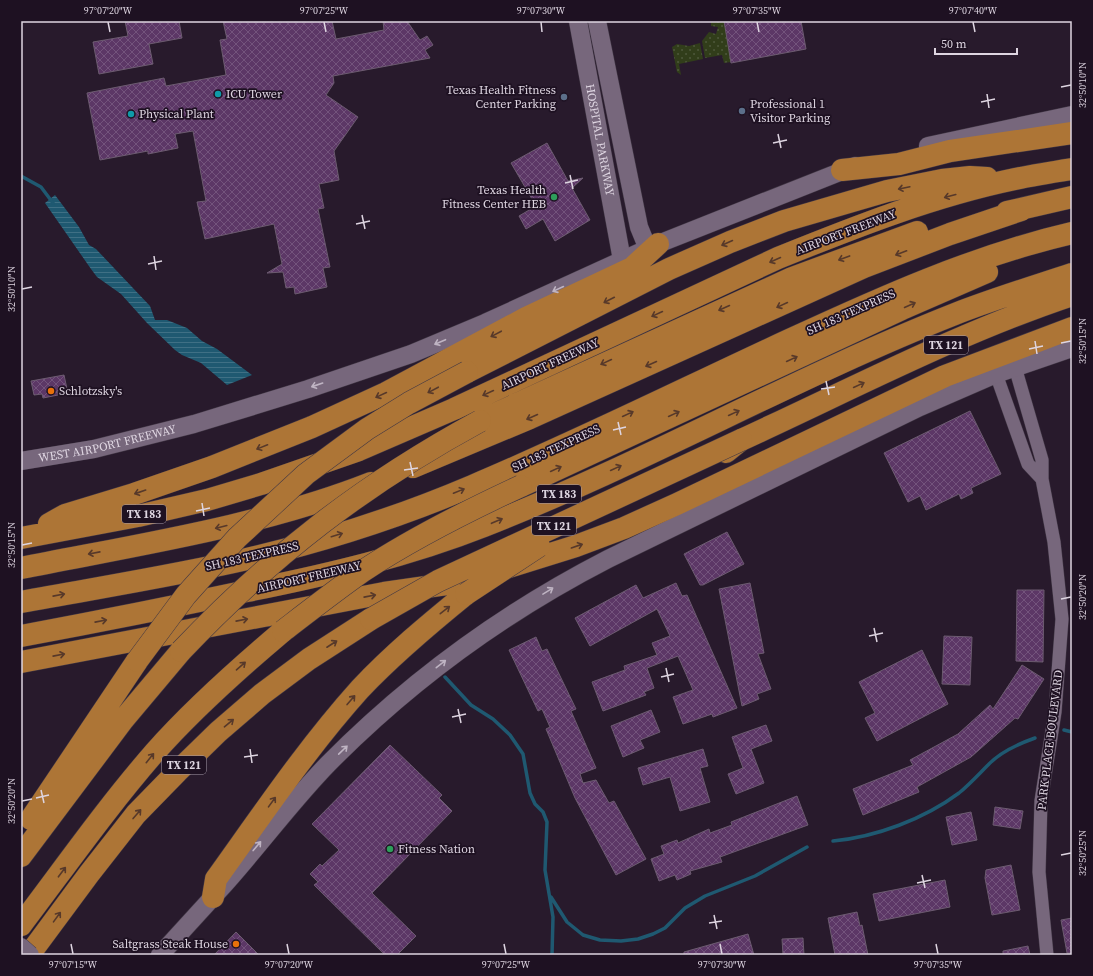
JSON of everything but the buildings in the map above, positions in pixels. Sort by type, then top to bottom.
[{"type":"highway","points":[[842,170],[899,164],[950,151],[1072,133]]},
{"type":"highway","name":"AIRPORT FREEWAY","points":[[23,538],[138,516],[207,500],[305,470],[399,434],[785,255],[893,214],[1014,179],[1072,168]]},
{"type":"highway","points":[[21,834],[138,661],[186,595],[237,538],[306,474],[367,429],[409,403],[467,372],[669,269],[730,242],[784,221],[886,191],[942,180],[970,177],[1014,179]]},
{"type":"highway","points":[[21,568],[204,531],[304,506],[353,490],[437,458],[530,418],[864,267],[950,234],[1021,210],[1072,197]]},
{"type":"highway","points":[[21,856],[122,720],[181,651],[251,581],[326,519],[402,466],[480,421],[725,308],[820,267],[947,222],[1021,210]]},
{"type":"highway","name":"SH 183 TEXPRESS","points":[[21,602],[246,559],[310,543],[420,507],[528,461],[876,300],[947,271],[1004,252],[1072,233]]},
{"type":"highway","points":[[21,925],[155,752],[197,708],[238,669],[283,631],[364,571],[461,514],[937,293],[975,277],[1072,243]]},
{"type":"highway","points":[[23,538],[65,515],[134,494],[212,467],[312,427],[372,399],[526,318],[632,268],[653,246]]},
{"type":"highway","name":"AIRPORT FREEWAY","points":[[21,636],[280,584],[362,565],[429,546],[483,526],[586,482],[896,338],[956,313],[1072,274]]},
{"type":"highway","name":"TX 121","points":[[30,955],[88,874],[136,814],[177,772],[218,732],[262,694],[309,659],[371,619],[438,581],[741,440],[976,332],[1072,295]]},
{"type":"highway","points":[[21,662],[384,593],[461,582],[576,546],[624,528],[677,504],[945,376],[1072,328]]},
{"type":"highway","points":[[213,897],[216,879],[325,730],[391,658],[426,625],[466,594],[539,546],[720,458],[741,440]]},
{"type":"main road","name":"HOSPITAL PARKWAY","points":[[578,21],[622,260]]},
{"type":"main road","name":"HOSPITAL PARKWAY","points":[[597,21],[639,227],[653,246]]},
{"type":"main road","points":[[622,260],[653,246],[842,170],[946,141],[1072,115]]},
{"type":"main road","name":"WEST AIRPORT FREEWAY","points":[[21,461],[94,448],[194,424],[410,354],[485,323],[622,260]]},
{"type":"main road","points":[[160,955],[213,897],[328,765],[383,711],[462,647],[510,614],[558,585],[608,559],[920,407],[996,374],[1072,348]]},
{"type":"main road","points":[[21,947],[30,955]]},
{"type":"street","name":"PARK PLACE BOULEVARD","points":[[1015,367],[1042,460],[1042,479],[1054,542],[1062,619],[1055,712],[1041,801],[1039,872],[1047,955]]},
{"type":"street","points":[[996,374],[1028,464],[1042,479]]},
{"type":"green space","points":[[711,21],[724,21],[731,62],[724,63],[722,55],[705,58],[702,41],[709,32],[716,34],[718,27],[711,26]]},
{"type":"green space","points":[[700,43],[703,59],[679,64],[681,75],[677,72],[672,47],[677,44],[689,46]]},
{"type":"water","points":[[55,195],[79,227],[89,245],[96,249],[150,306],[155,320],[167,320],[187,328],[202,341],[217,349],[252,375],[227,385],[201,363],[182,355],[175,350],[147,323],[121,294],[97,277],[45,203]]},
{"type":"waterway","points":[[21,176],[41,187],[53,203]]},
{"type":"waterway","points":[[445,677],[471,705],[493,719],[510,735],[523,754],[530,793],[535,804],[543,812],[547,822],[545,870],[553,917],[552,955]]},
{"type":"waterway","points":[[1064,730],[1072,732]]},
{"type":"waterway","points":[[833,841],[883,831],[915,819],[931,811],[959,793],[998,756],[1035,738]]},
{"type":"waterway","points":[[551,897],[567,922],[583,935],[600,940],[621,941],[638,939],[665,928],[685,908],[705,896],[755,876],[807,847]]},
{"type":"place","name":"ICU Tower","points":[[218,94]]},
{"type":"place","name":"Texas Health Fitness Center Parking","points":[[564,97]]},
{"type":"place","name":"Professional 1 Visitor Parking","points":[[742,111]]},
{"type":"place","name":"Physical Plant","points":[[131,114]]},
{"type":"place","name":"Texas Health Fitness Center HEB","points":[[554,197]]},
{"type":"place","name":"Schlotzsky's","points":[[51,391]]},
{"type":"place","name":"Fitness Nation","points":[[390,849]]},
{"type":"place","name":"Saltgrass Steak House","points":[[236,944]]}]
